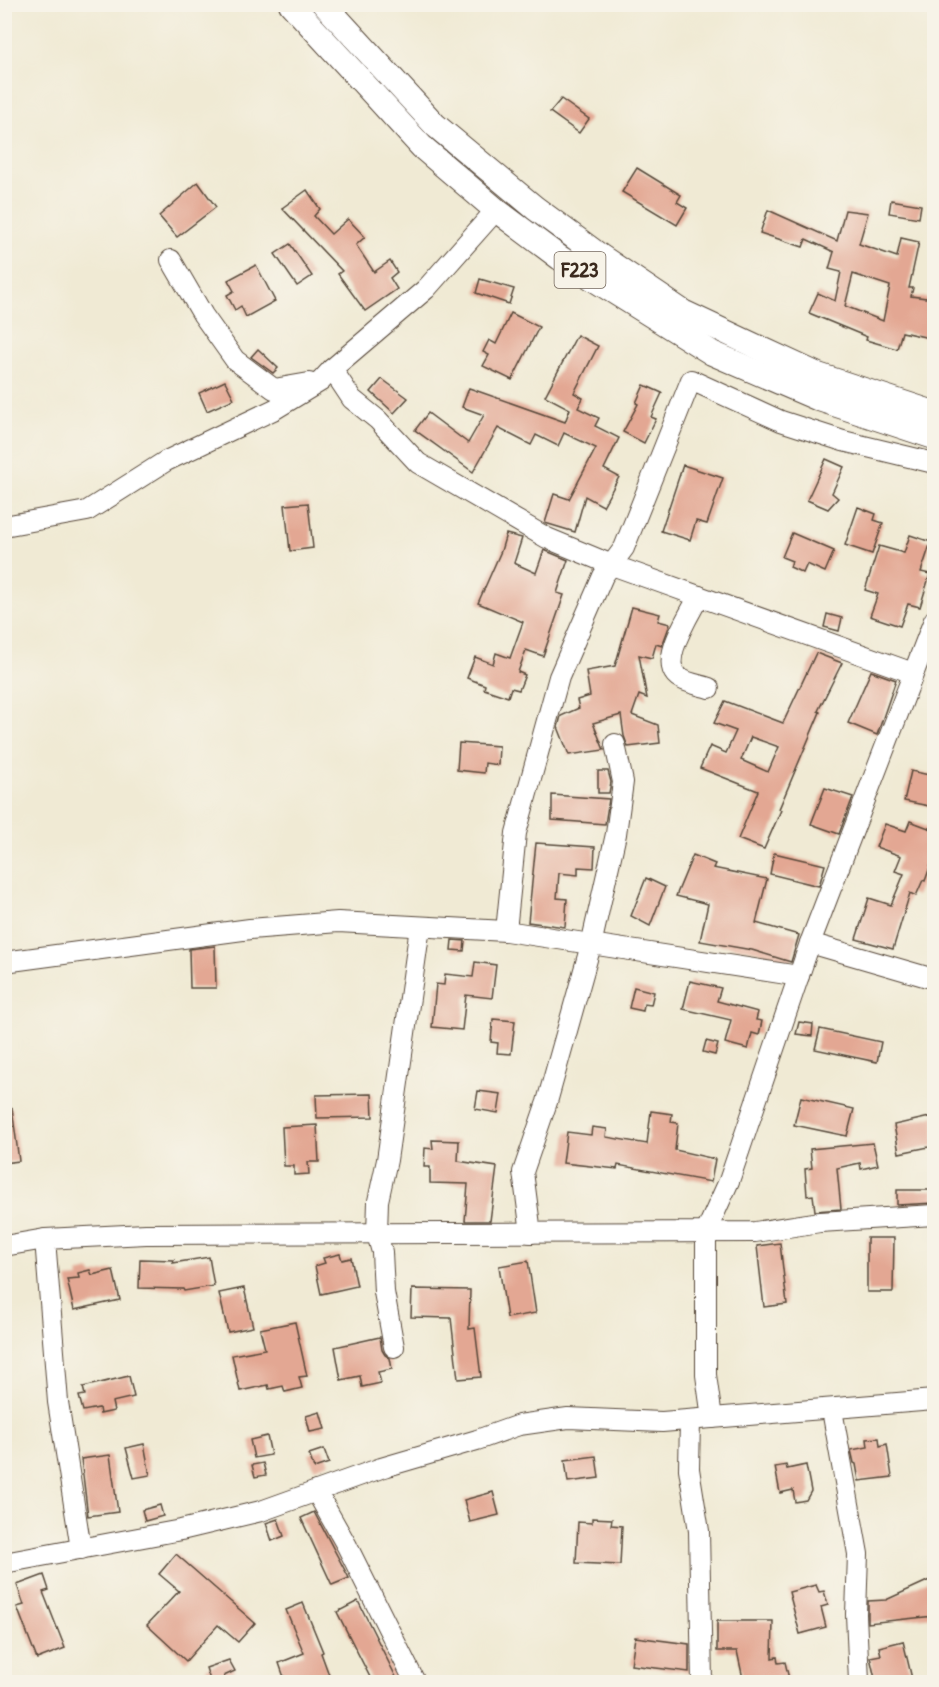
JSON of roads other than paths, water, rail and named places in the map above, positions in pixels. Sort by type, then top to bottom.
[{"type":"main road","name":"F223","points":[[291,4],[422,147],[496,210],[560,258],[712,353],[819,399],[934,437]]},
{"type":"main road","name":"F223","points":[[324,4],[435,125],[535,208],[618,269],[683,312],[818,375],[934,413]]},
{"type":"street","points":[[4,526],[87,511],[166,461],[275,409],[326,375],[426,289],[496,210]]},
{"type":"street","points":[[171,260],[203,315],[235,360],[274,389],[326,375]]},
{"type":"street","points":[[326,375],[378,420],[418,463],[547,538],[612,565],[913,673]]},
{"type":"street","points":[[506,931],[516,833],[559,677],[603,576],[624,548],[691,380],[781,421],[843,441],[934,462]]},
{"type":"street","points":[[699,596],[670,659],[671,670],[679,678],[709,688]]},
{"type":"street","points":[[712,1418],[706,1375],[706,1232],[729,1181],[810,943],[934,620]]},
{"type":"street","points":[[531,1233],[523,1172],[547,1102],[591,945],[616,834],[622,782],[615,744]]},
{"type":"street","points":[[4,962],[250,929],[338,922],[506,931],[799,976]]},
{"type":"street","points":[[394,1347],[384,1292],[382,1252],[377,1234],[378,1201],[387,1160],[420,927]]},
{"type":"street","points":[[810,943],[934,979]]},
{"type":"street","points":[[4,1246],[45,1239],[146,1234],[754,1232],[820,1222],[934,1215]]},
{"type":"street","points":[[45,1239],[58,1402],[81,1549]]},
{"type":"street","points":[[4,1563],[181,1530],[261,1511],[381,1468],[477,1440],[519,1425],[568,1418],[662,1422],[934,1400]]},
{"type":"street","points":[[832,1410],[858,1554],[856,1614],[859,1683]]},
{"type":"street","points":[[690,1420],[689,1469],[699,1531],[702,1683]]},
{"type":"street","points":[[316,1491],[347,1546],[415,1683]]}]
